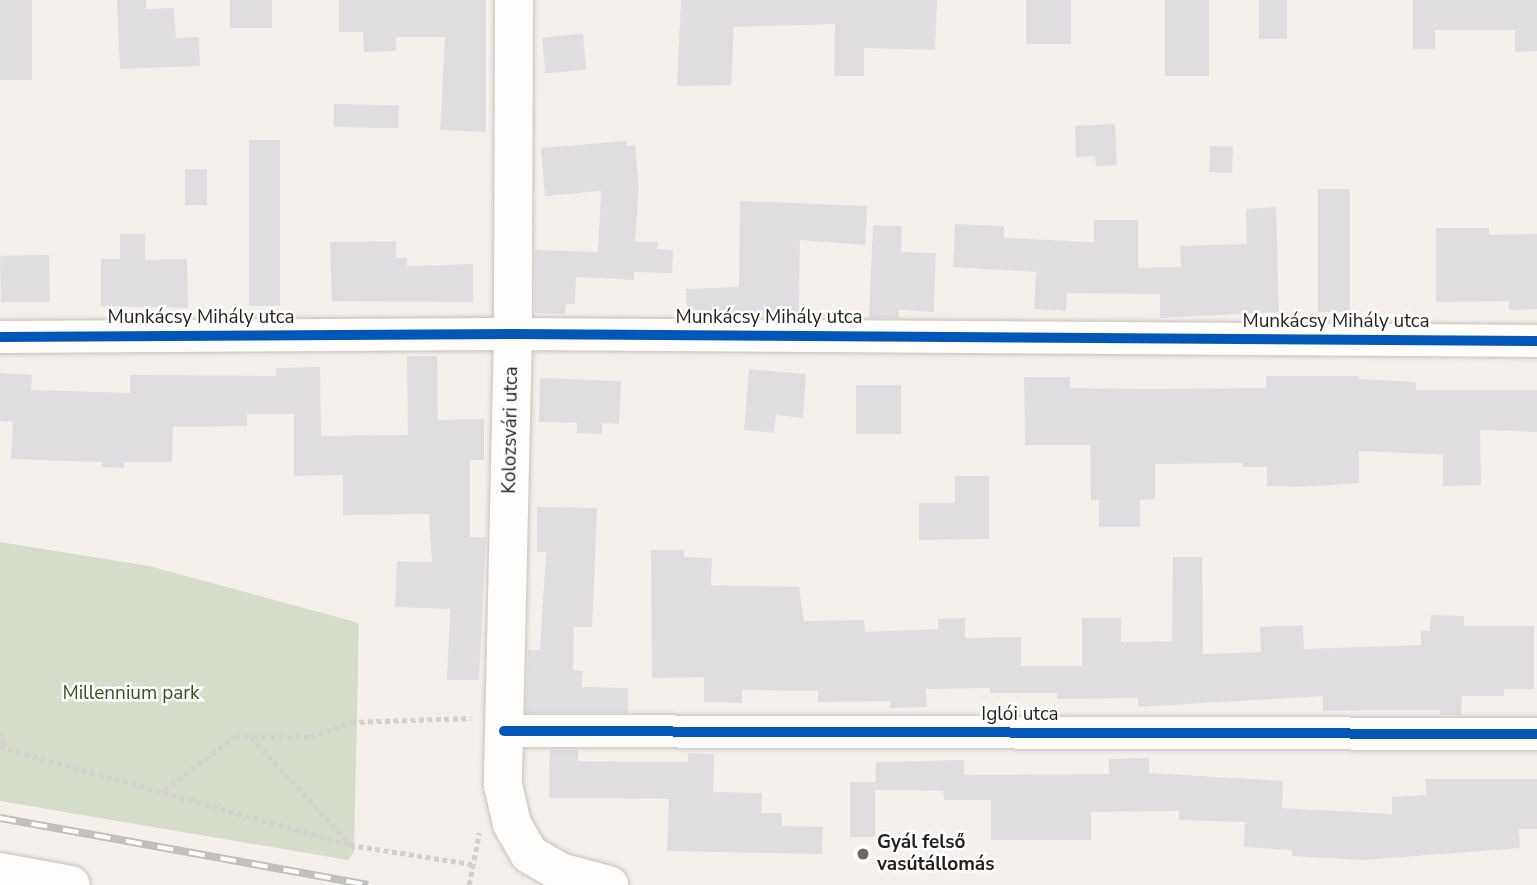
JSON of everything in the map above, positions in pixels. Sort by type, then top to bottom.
[{"type":"street","name":"Kolozsvári utca","points":[[514,0],[513,334],[503,785],[512,824],[539,869],[609,885]]},
{"type":"street","name":"Munkácsy Mihály utca","points":[[0,337],[513,334],[1537,341]]},
{"type":"street","name":"Iglói utca","points":[[504,724],[1537,734]]},
{"type":"street","points":[[0,872],[71,885]]},
{"type":"path","points":[[163,790],[236,736],[310,737],[351,722],[504,724]]},
{"type":"path","points":[[0,732],[3,748],[163,790],[351,845],[472,864]]},
{"type":"path","points":[[251,737],[351,845]]},
{"type":"green space","name":"Millennium park","points":[[0,542],[149,566],[359,623],[354,852],[348,860],[0,801]]},
{"type":"building","points":[[0,0],[32,0],[32,80],[0,80]]},
{"type":"building","points":[[117,0],[146,0],[146,9],[174,8],[176,38],[199,37],[200,66],[120,69]]},
{"type":"building","points":[[230,0],[272,0],[272,28],[230,28]]},
{"type":"building","points":[[339,0],[486,0],[486,132],[440,130],[445,37],[396,37],[396,51],[364,52],[363,32],[339,32]]},
{"type":"building","points":[[681,0],[937,0],[935,50],[864,48],[864,76],[834,76],[835,24],[734,27],[731,85],[677,86]]},
{"type":"building","points":[[1026,0],[1071,0],[1071,44],[1026,44]]},
{"type":"building","points":[[1165,0],[1209,0],[1209,76],[1165,76]]},
{"type":"building","points":[[1259,0],[1287,0],[1287,39],[1259,39]]},
{"type":"building","points":[[1413,0],[1537,0],[1537,51],[1515,52],[1515,30],[1435,30],[1435,49],[1413,49]]},
{"type":"building","points":[[583,34],[586,70],[545,73],[542,38]]},
{"type":"building","points":[[334,104],[399,105],[399,128],[334,127]]},
{"type":"building","points":[[1115,124],[1117,165],[1096,166],[1095,156],[1076,157],[1075,126]]},
{"type":"building","points":[[249,140],[280,140],[280,306],[249,306]]},
{"type":"building","points":[[626,141],[627,146],[635,145],[639,187],[635,241],[658,242],[657,249],[673,250],[672,273],[634,272],[634,280],[576,277],[575,304],[566,304],[565,314],[535,313],[535,250],[598,252],[601,191],[545,196],[541,148]]},
{"type":"building","points":[[1210,146],[1233,147],[1232,173],[1209,172]]},
{"type":"building","points":[[185,169],[207,169],[207,205],[185,205]]},
{"type":"building","points":[[1318,189],[1350,189],[1350,312],[1318,312]]},
{"type":"building","points":[[740,201],[867,206],[865,245],[800,240],[799,313],[687,317],[686,289],[739,287]]},
{"type":"building","points":[[1276,207],[1279,312],[1160,318],[1160,294],[1067,293],[1066,311],[1034,309],[1036,272],[953,267],[955,224],[1004,226],[1004,238],[1094,242],[1094,220],[1138,220],[1138,268],[1181,267],[1180,246],[1247,244],[1246,209]]},
{"type":"building","points":[[873,225],[902,226],[901,252],[936,253],[934,312],[899,310],[898,318],[869,318]]},
{"type":"building","points":[[1436,228],[1489,228],[1489,235],[1537,234],[1537,309],[1509,310],[1509,301],[1436,302]]},
{"type":"building","points":[[120,234],[145,234],[145,260],[187,259],[188,308],[101,306],[101,259],[120,259]]},
{"type":"building","points":[[396,241],[396,258],[407,258],[407,266],[473,264],[473,302],[332,301],[330,242]]},
{"type":"building","points":[[49,255],[50,302],[1,303],[0,256]]},
{"type":"building","points":[[407,356],[437,356],[438,420],[484,419],[484,460],[470,460],[470,537],[486,537],[479,680],[447,680],[450,609],[395,607],[397,561],[432,562],[429,514],[343,515],[343,475],[294,476],[294,414],[247,414],[247,426],[173,427],[172,462],[124,462],[124,468],[102,467],[102,462],[11,459],[13,422],[0,421],[0,373],[32,375],[31,390],[130,393],[130,375],[276,376],[276,368],[320,367],[321,436],[408,435]]},
{"type":"building","points":[[749,369],[806,374],[803,418],[776,415],[774,433],[744,430]]},
{"type":"building","points":[[1266,376],[1359,376],[1359,379],[1416,382],[1416,390],[1537,390],[1537,432],[1480,430],[1481,485],[1443,486],[1443,455],[1429,454],[1359,451],[1359,483],[1302,487],[1267,486],[1267,467],[1242,467],[1242,463],[1155,464],[1155,499],[1140,500],[1140,527],[1099,527],[1099,500],[1091,500],[1090,445],[1025,445],[1024,377],[1070,377],[1070,388],[1148,389],[1266,388]]},
{"type":"building","points":[[540,378],[621,381],[619,424],[602,423],[602,434],[577,433],[577,423],[539,422]]},
{"type":"building","points":[[856,385],[901,385],[901,434],[856,434]]},
{"type":"building","points":[[955,476],[989,476],[989,539],[919,540],[919,503],[955,503]]},
{"type":"building","points":[[537,507],[597,508],[592,627],[574,627],[573,670],[583,671],[582,687],[628,688],[628,713],[526,713],[528,650],[540,650],[546,552],[537,552]]},
{"type":"building","points":[[651,550],[684,550],[684,557],[712,558],[711,585],[799,587],[804,621],[864,620],[865,632],[938,629],[938,619],[965,618],[965,638],[1021,637],[1021,666],[1082,666],[1082,618],[1121,618],[1121,642],[1172,641],[1173,557],[1202,557],[1203,654],[1261,652],[1260,627],[1303,625],[1304,649],[1421,645],[1421,631],[1430,631],[1431,615],[1464,616],[1464,626],[1534,626],[1534,689],[1504,689],[1504,696],[1462,696],[1461,715],[1440,715],[1440,710],[1323,711],[1323,696],[1138,707],[1138,698],[1057,699],[1057,693],[990,693],[990,688],[926,689],[927,707],[890,708],[890,701],[818,702],[818,691],[742,690],[742,703],[704,702],[704,677],[652,678]]},
{"type":"building","points":[[550,750],[578,750],[578,761],[688,762],[688,753],[714,754],[713,792],[762,793],[761,813],[782,813],[782,826],[823,827],[822,854],[667,851],[669,799],[549,798]]},
{"type":"building","points":[[1149,758],[1149,773],[1283,781],[1282,808],[1392,814],[1392,797],[1426,795],[1425,779],[1537,779],[1537,829],[1519,829],[1520,848],[1363,860],[1292,856],[1292,850],[1244,847],[1245,822],[1179,820],[1179,811],[1091,812],[1091,840],[991,840],[991,800],[944,800],[943,791],[875,790],[876,762],[964,760],[964,775],[1109,774],[1109,759]]},
{"type":"building","points":[[850,782],[875,782],[875,837],[850,837]]},
{"type":"railway","points":[[0,818],[368,885]]},
{"type":"cycle path","points":[[0,337],[513,334],[1537,341]]},
{"type":"cycle path","points":[[504,731],[1537,734]]},
{"type":"place","name":"Gyál felső vasútállomás","points":[[863,854]]}]
